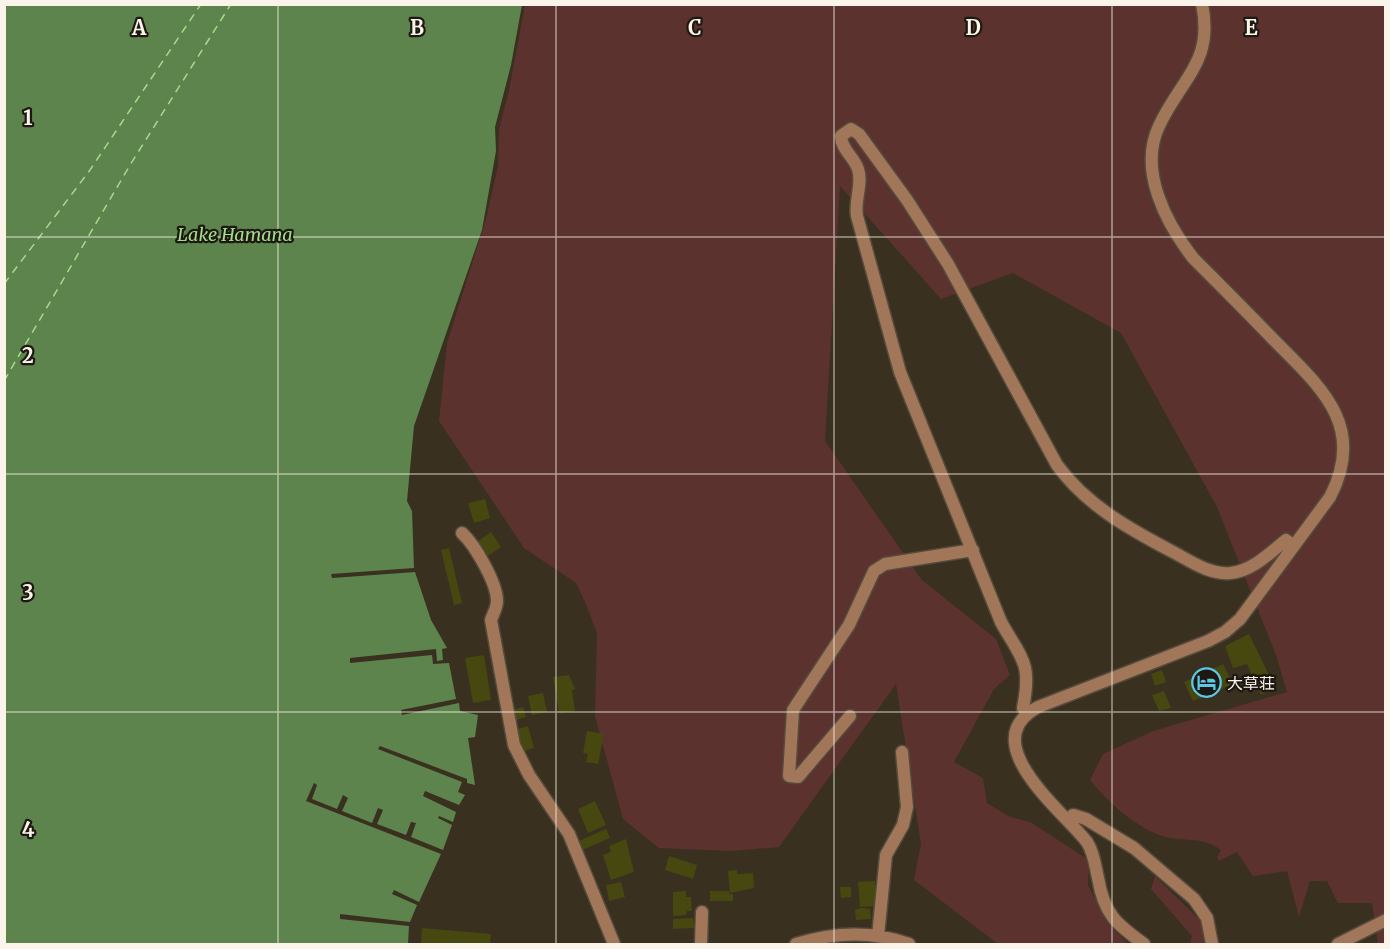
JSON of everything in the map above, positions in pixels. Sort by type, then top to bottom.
[{"type":"street","points":[[1144,945],[1122,928],[1108,912],[1100,893],[1090,848],[1068,820],[1030,780],[1017,756],[1016,733],[1027,714],[1038,707],[1226,632],[1240,619],[1330,497],[1339,477],[1343,443],[1335,410],[1323,391],[1184,246],[1163,208],[1153,170],[1153,143],[1159,126],[1203,51],[1206,27],[1202,4]]},
{"type":"street","points":[[1027,714],[1023,708],[1028,678],[1025,662],[1001,622],[896,361],[855,209],[859,171],[840,139],[848,129],[854,129],[859,134],[928,232],[985,329],[1057,465],[1072,483],[1127,528],[1210,571],[1238,572],[1255,564],[1286,540],[1294,546]]},
{"type":"street","points":[[462,533],[488,573],[496,595],[497,605],[491,620],[514,745],[529,775],[569,834],[614,945]]},
{"type":"street","points":[[850,716],[798,777],[789,776],[793,710],[849,625],[874,571],[885,564],[973,550]]},
{"type":"street","points":[[878,936],[886,855],[903,825],[907,807],[902,752]]},
{"type":"street","points":[[1068,820],[1073,815],[1086,819],[1141,854],[1199,904],[1207,918],[1212,945]]},
{"type":"street","points":[[701,945],[702,912]]},
{"type":"street","points":[[1338,945],[1386,920]]},
{"type":"street","points":[[796,945],[831,935],[878,936],[909,945]]},
{"type":"shaded area","points":[[525,5],[1385,5],[1385,944],[1378,944],[1372,903],[1338,903],[1327,881],[1310,881],[1299,917],[1287,871],[1253,876],[1237,852],[1219,861],[1217,857],[1221,850],[1214,845],[1159,835],[1139,825],[1121,812],[1090,780],[1103,754],[1153,731],[1287,692],[1276,655],[1217,507],[1121,333],[1013,273],[941,299],[840,186],[825,441],[922,580],[996,639],[1010,675],[994,689],[954,762],[983,778],[987,803],[1010,817],[1030,822],[1089,860],[1088,885],[1109,925],[1128,944],[998,944],[914,880],[921,844],[896,684],[779,847],[731,851],[659,848],[623,819],[595,716],[597,633],[585,602],[576,583],[524,548],[439,421],[447,343],[486,219],[498,166],[499,129]]},
{"type":"shaded area","points":[[1155,876],[1203,923],[1208,944],[1190,944],[1192,936],[1151,889]]},
{"type":"water","name":"Lake Hamana","points":[[5,4],[522,5],[511,65],[495,127],[496,151],[482,230],[414,426],[407,501],[412,511],[414,568],[331,574],[332,578],[415,572],[431,620],[447,648],[442,649],[443,660],[437,661],[436,649],[350,658],[350,663],[432,655],[433,664],[449,663],[456,699],[401,710],[402,715],[459,703],[460,711],[478,715],[475,737],[468,738],[475,785],[467,783],[467,779],[380,746],[378,749],[462,782],[458,792],[465,795],[459,805],[425,791],[423,796],[456,812],[453,822],[439,816],[438,818],[452,825],[443,850],[411,837],[416,823],[411,822],[406,835],[377,824],[383,810],[378,808],[372,823],[342,811],[348,798],[343,795],[337,809],[312,799],[317,785],[314,783],[306,801],[441,854],[419,902],[394,890],[392,894],[417,905],[410,922],[340,914],[340,919],[409,926],[408,944],[5,944]]},
{"type":"building","points":[[485,499],[490,518],[474,523],[468,503]]},
{"type":"building","points":[[491,532],[501,547],[488,556],[478,541]]},
{"type":"building","points":[[449,548],[462,603],[454,605],[441,550]]},
{"type":"building","points":[[1249,634],[1275,687],[1261,695],[1247,664],[1233,668],[1225,646]]},
{"type":"building","points":[[484,655],[491,700],[473,703],[465,658]]},
{"type":"building","points":[[1223,664],[1233,684],[1193,701],[1184,682]]},
{"type":"building","points":[[1162,670],[1166,682],[1155,686],[1151,674]]},
{"type":"building","points":[[569,675],[575,689],[572,690],[575,711],[559,713],[553,677]]},
{"type":"building","points":[[1164,691],[1171,708],[1159,711],[1152,695]]},
{"type":"building","points":[[543,693],[547,712],[532,715],[528,696]]},
{"type":"building","points":[[523,707],[526,717],[516,720],[513,710]]},
{"type":"building","points":[[528,726],[534,748],[521,752],[515,730]]},
{"type":"building","points":[[587,731],[604,734],[598,764],[586,762],[588,754],[583,753]]},
{"type":"building","points":[[595,801],[606,825],[588,833],[578,809]]},
{"type":"building","points":[[606,829],[610,838],[580,851],[576,842]]},
{"type":"building","points":[[626,839],[634,872],[611,880],[603,855],[611,852],[609,846]]},
{"type":"building","points":[[669,856],[697,865],[693,879],[665,870]]},
{"type":"building","points":[[737,870],[737,874],[753,873],[754,888],[730,893],[728,871]]},
{"type":"building","points":[[875,881],[876,906],[860,907],[858,882]]},
{"type":"building","points":[[621,882],[625,897],[609,901],[606,885]]},
{"type":"building","points":[[840,887],[851,887],[851,897],[841,898]]},
{"type":"building","points":[[686,891],[686,897],[691,897],[692,911],[687,911],[686,915],[673,916],[673,892]]},
{"type":"building","points":[[710,891],[729,891],[729,894],[733,894],[733,901],[710,901]]},
{"type":"building","points":[[870,909],[871,919],[856,920],[855,910]]},
{"type":"building","points":[[693,918],[694,928],[673,929],[673,919]]},
{"type":"building","points":[[422,928],[491,934],[490,944],[421,944]]},
{"type":"ferry route","points":[[4,284],[90,170],[201,4]]},
{"type":"ferry route","points":[[4,381],[130,165],[231,4]]},
{"type":"place","name":"大草荘","points":[[1206,683]]}]
